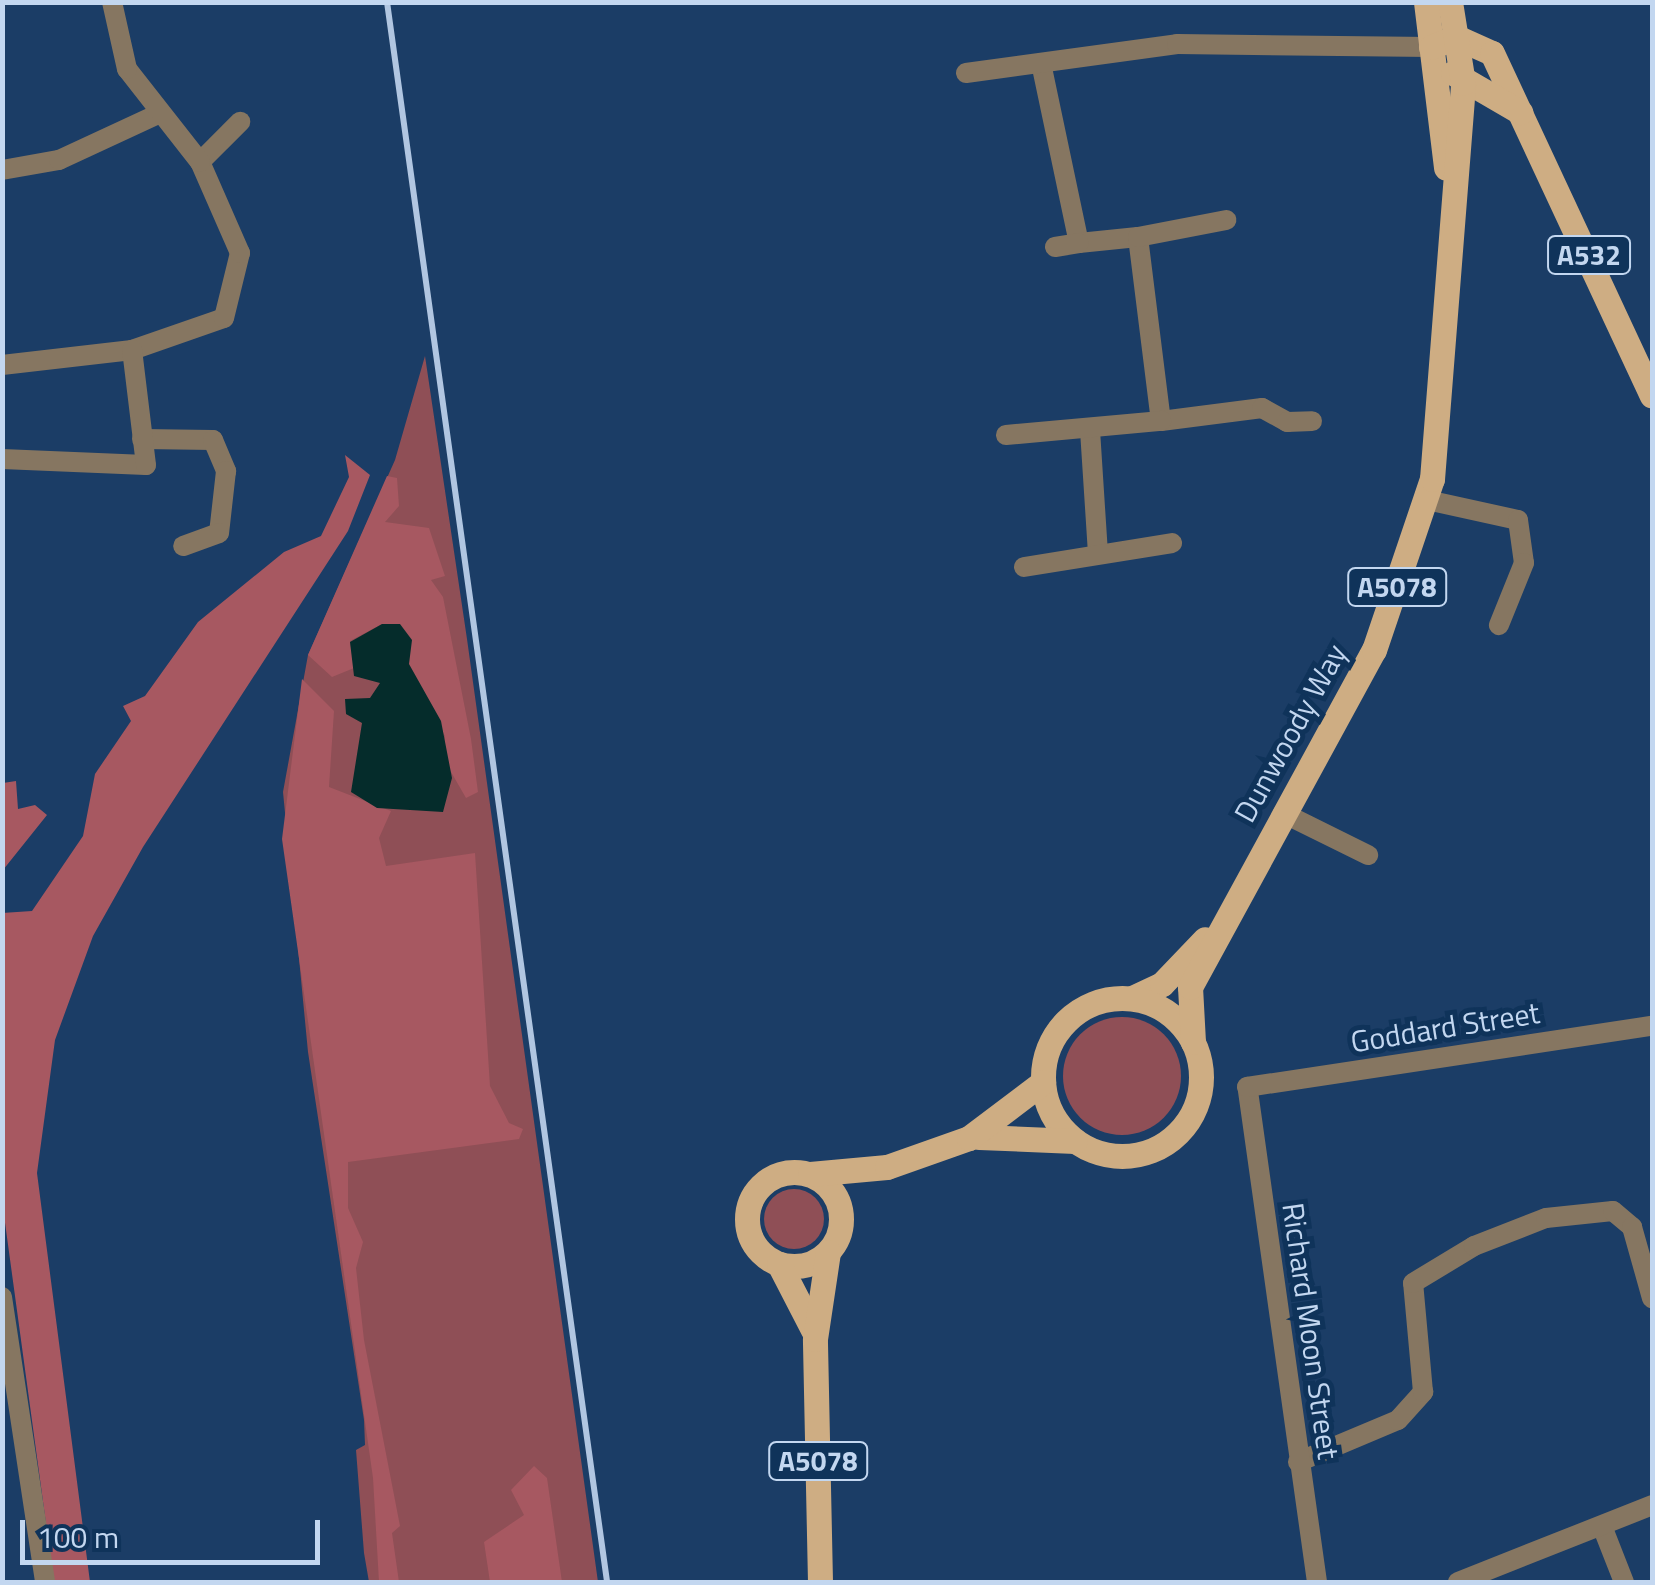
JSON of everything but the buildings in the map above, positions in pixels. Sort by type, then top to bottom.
[{"type":"main road","name":"Dunwoody Way","points":[[1426,2],[1452,217]]},
{"type":"main road","name":"Dunwoody Way","points":[[1193,1042],[1190,987],[1374,650],[1427,500],[1462,84],[1450,2]]},
{"type":"main road","points":[[1456,37],[1431,47],[1462,84],[1524,115]]},
{"type":"main road","name":"A532","points":[[1456,37],[1492,53],[1652,396]]},
{"type":"main road","name":"Dunwoody Way","points":[[1132,998],[1162,984],[1223,921]]},
{"type":"main road","points":[[969,1138],[1075,1141],[1118,1156],[1180,1132],[1200,1093],[1193,1042],[1178,1021],[1132,998],[1104,1000],[1067,1020],[1047,1051],[1043,1082],[1075,1141]]},
{"type":"main road","points":[[887,1167],[841,1222],[828,1252],[779,1264],[752,1241],[749,1202],[776,1174],[887,1167],[969,1138],[1043,1082]]},
{"type":"main road","points":[[810,1174],[828,1186],[841,1222]]},
{"type":"main road","name":"A5078","points":[[820,1582],[816,1339],[828,1252]]},
{"type":"main road","name":"A5078","points":[[779,1264],[816,1339]]},
{"type":"street","points":[[2,365],[132,350],[224,318],[240,253],[200,162],[156,115],[127,68],[112,2]]},
{"type":"street","points":[[966,73],[1177,44],[1431,47]]},
{"type":"street","points":[[1040,63],[1079,243]]},
{"type":"street","points":[[2,170],[60,160],[156,115]]},
{"type":"street","points":[[200,162],[240,122]]},
{"type":"street","points":[[1056,248],[1138,238],[1226,220]]},
{"type":"street","points":[[1138,238],[1160,421]]},
{"type":"street","points":[[2,459],[70,455],[146,465],[132,350]]},
{"type":"street","points":[[1006,436],[1090,430],[1262,408],[1286,422],[1312,422]]},
{"type":"street","points":[[1090,430],[1098,553]]},
{"type":"street","points":[[142,440],[213,440],[226,471],[218,533],[183,546]]},
{"type":"street","points":[[1427,500],[1518,520],[1524,563],[1499,625]]},
{"type":"street","points":[[1024,567],[1172,543]]},
{"type":"street","points":[[1284,813],[1368,855]]},
{"type":"street","name":"Goddard Street","points":[[1247,1088],[1652,1026]]},
{"type":"street","name":"Richard Moon Street","points":[[1247,1088],[1316,1582]]},
{"type":"street","points":[[1298,1462],[1398,1420],[1423,1392],[1413,1282],[1474,1246],[1546,1218],[1613,1211],[1632,1228],[1652,1298]]},
{"type":"street","points":[[2,1297],[45,1582]]},
{"type":"street","points":[[1458,1582],[1652,1505]]},
{"type":"street","points":[[1602,1526],[1624,1582]]},
{"type":"shaded area","points":[[425,356],[598,1582],[369,1582],[364,1553],[356,1450],[365,1445],[364,1420],[308,1052],[283,792],[308,655],[395,460]]},
{"type":"shaded area","points":[[345,455],[370,475],[348,531],[143,847],[93,936],[55,1040],[37,1173],[90,1582],[54,1582],[3,1208],[2,913],[32,911],[83,836],[95,774],[131,721],[123,706],[145,696],[198,622],[284,552],[321,536],[349,477]]},
{"type":"shaded area","points":[[387,476],[397,478],[399,506],[385,522],[429,528],[445,576],[431,580],[443,597],[471,739],[478,792],[466,798],[443,758],[445,736],[382,624],[350,641],[354,668],[332,677],[308,655]]},
{"type":"shaded area","points":[[382,624],[400,624],[412,640],[409,664],[441,721],[452,778],[443,812],[377,808],[351,792],[362,723],[346,714],[345,699],[370,698],[380,683],[354,676],[350,642]]},
{"type":"shaded area","points":[[302,679],[334,711],[329,787],[391,811],[379,838],[386,866],[475,853],[490,1086],[509,1123],[523,1129],[519,1139],[348,1162],[348,1208],[363,1242],[356,1268],[364,1340],[400,1526],[392,1533],[399,1582],[379,1582],[373,1478],[282,839]]},
{"type":"shaded area","points":[[16,781],[18,809],[35,805],[47,815],[3,870],[3,783]]},
{"type":"shaded area","points":[[1122,1017],[1144,1022],[1164,1034],[1176,1054],[1181,1076],[1176,1098],[1164,1118],[1144,1130],[1122,1135],[1100,1130],[1080,1118],[1068,1098],[1063,1076],[1068,1054],[1080,1034],[1100,1022]]},
{"type":"shaded area","points":[[794,1189],[816,1197],[824,1219],[816,1241],[794,1249],[772,1241],[764,1219],[772,1197]]},
{"type":"shaded area","points":[[534,1466],[547,1478],[562,1582],[490,1582],[484,1542],[524,1515],[511,1490]]},
{"type":"railway","points":[[387,2],[607,1582]]}]
